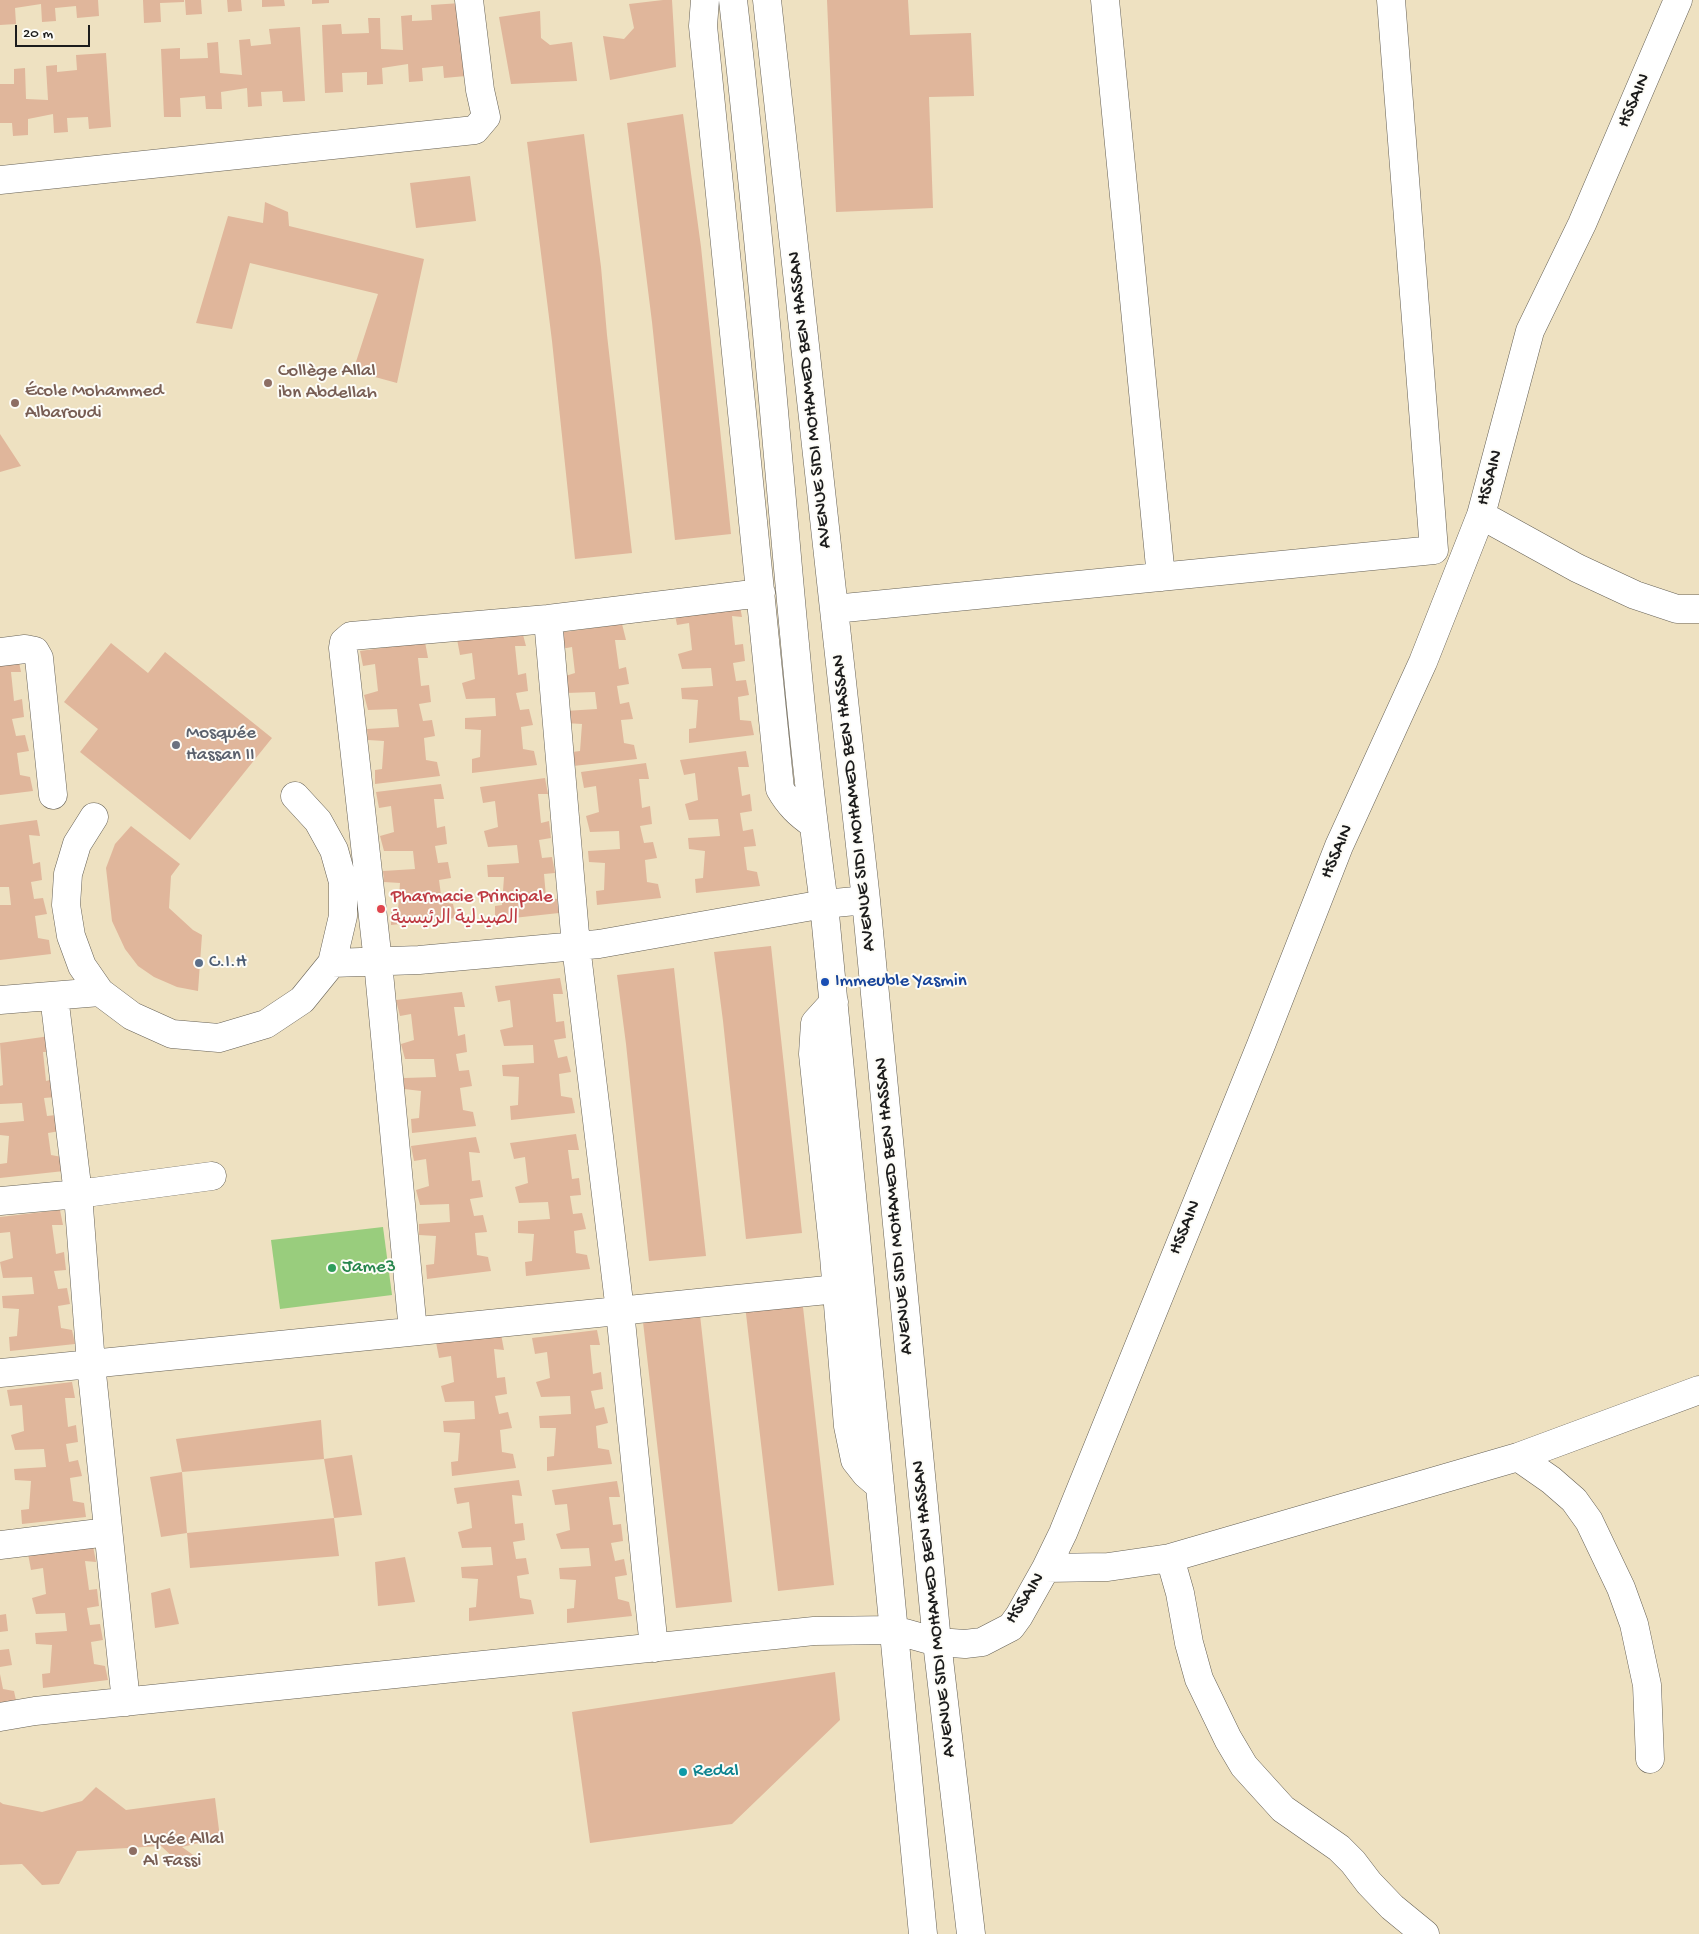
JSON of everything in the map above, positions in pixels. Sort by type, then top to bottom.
[{"type":"street","points":[[0,180],[475,130],[486,117],[480,90],[469,0]]},
{"type":"street","points":[[705,0],[703,26],[780,789],[795,810],[813,824]]},
{"type":"street","name":"AVENUE SIDI MOHAMED BEN HASSAN","points":[[733,0],[750,148],[793,637],[834,1002],[923,1934]]},
{"type":"street","name":"AVENUE SIDI MOHAMED BEN HASSAN","points":[[767,0],[866,900],[937,1642],[970,1934]]},
{"type":"street","points":[[1105,0],[1161,577]]},
{"type":"street","points":[[834,609],[1434,550],[1391,0]]},
{"type":"street","name":"HSSAIN","points":[[0,1717],[126,1702],[814,1632],[894,1630],[937,1642],[965,1644],[982,1642],[1011,1627],[1020,1616],[1063,1534],[1261,1045],[1339,846],[1422,662],[1481,515],[1530,332],[1582,224],[1678,0]]},
{"type":"street","points":[[1481,515],[1577,568],[1635,595],[1677,609],[1699,608]]},
{"type":"street","points":[[414,1331],[378,962],[346,681],[344,642],[351,636],[548,619],[761,593]]},
{"type":"street","points":[[548,619],[576,946],[620,1311],[654,1648]]},
{"type":"street","points":[[0,652],[25,649],[35,651],[40,658],[53,795]]},
{"type":"street","points":[[94,817],[78,844],[68,874],[66,905],[71,936],[82,966],[100,992],[132,1016],[172,1034],[219,1038],[266,1024],[302,1000],[332,963],[343,916],[343,882],[334,850],[318,821],[295,796]]},
{"type":"street","points":[[332,963],[419,960],[599,944],[824,904],[866,900]]},
{"type":"street","points":[[0,1000],[100,992]]},
{"type":"street","points":[[54,996],[78,1194],[91,1364],[126,1702]]},
{"type":"street","points":[[834,1002],[815,1023],[813,1054],[837,1289],[848,1426],[856,1460],[866,1474],[880,1486]]},
{"type":"street","points":[[0,1201],[78,1194],[212,1176]]},
{"type":"street","points":[[0,1372],[837,1289]]},
{"type":"street","points":[[1046,1568],[1108,1567],[1170,1558],[1518,1458],[1699,1390]]},
{"type":"street","points":[[1518,1458],[1551,1480],[1574,1500],[1589,1521],[1621,1588],[1634,1624],[1647,1685],[1650,1759]]},
{"type":"street","points":[[0,1546],[108,1532]]},
{"type":"street","points":[[1170,1558],[1180,1593],[1189,1642],[1199,1679],[1228,1739],[1244,1766],[1283,1809],[1339,1848],[1392,1907],[1425,1934]]},
{"type":"green space","name":"Jame3","points":[[383,1227],[392,1295],[280,1309],[271,1240]]},
{"type":"building","points":[[0,0],[98,0],[99,16],[77,18],[76,6],[55,8],[56,21],[42,22],[41,4],[15,8],[16,24],[0,25]]},
{"type":"building","points":[[143,0],[184,0],[184,2],[160,3],[161,22],[144,23]]},
{"type":"building","points":[[185,0],[201,0],[202,14],[186,15]]},
{"type":"building","points":[[227,0],[241,0],[242,11],[228,12]]},
{"type":"building","points":[[262,0],[284,0],[285,6],[262,7]]},
{"type":"building","points":[[312,0],[329,0],[329,3],[312,4]]},
{"type":"building","points":[[672,0],[676,67],[610,80],[603,36],[624,39],[634,28],[629,4]]},
{"type":"building","points":[[827,0],[908,0],[910,35],[971,33],[974,96],[929,97],[933,208],[836,212]]},
{"type":"building","points":[[461,3],[466,76],[444,78],[443,66],[422,68],[423,81],[409,82],[408,64],[382,68],[383,84],[367,85],[367,72],[342,73],[343,92],[325,93],[322,25],[341,24],[342,34],[369,33],[368,18],[380,18],[381,49],[403,50],[401,16],[412,15],[412,21],[432,20],[431,5]]},
{"type":"building","points":[[540,11],[541,38],[550,45],[572,42],[577,81],[511,84],[499,17]]},
{"type":"building","points":[[300,27],[305,101],[283,102],[282,91],[261,92],[262,106],[248,107],[247,88],[221,92],[222,109],[206,109],[205,96],[180,98],[181,117],[164,117],[161,49],[180,48],[180,59],[208,58],[207,43],[218,42],[220,73],[242,75],[239,40],[250,39],[251,46],[271,44],[269,29]]},
{"type":"building","points":[[106,53],[111,127],[89,129],[88,117],[67,118],[68,132],[54,133],[53,114],[28,119],[28,135],[13,136],[12,123],[0,123],[0,84],[14,84],[14,69],[25,68],[26,99],[48,100],[46,66],[57,65],[57,72],[77,70],[76,55]]},
{"type":"building","points":[[683,114],[701,247],[731,534],[675,540],[652,322],[627,123]]},
{"type":"building","points":[[584,134],[601,267],[632,553],[575,559],[552,341],[527,142]]},
{"type":"building","points":[[470,176],[476,221],[416,228],[410,183]]},
{"type":"building","points":[[265,202],[288,212],[289,226],[424,259],[397,383],[353,371],[378,294],[250,263],[232,329],[196,323],[228,216],[263,223]]},
{"type":"building","points":[[0,434],[21,466],[0,472]]},
{"type":"building","points":[[739,601],[742,617],[732,616],[735,645],[743,644],[745,661],[733,663],[736,681],[746,680],[749,695],[738,697],[740,720],[751,721],[754,735],[689,743],[689,729],[696,728],[698,700],[682,699],[681,688],[713,686],[711,668],[682,669],[678,654],[692,650],[689,623],[677,625],[674,610]]},
{"type":"building","points":[[622,624],[626,640],[615,640],[619,669],[626,667],[629,684],[617,686],[620,704],[629,702],[633,719],[621,720],[624,743],[634,745],[637,759],[573,766],[572,752],[580,751],[582,724],[565,723],[565,711],[597,709],[595,692],[566,693],[562,677],[575,673],[572,647],[561,649],[557,633]]},
{"type":"building","points":[[522,631],[526,646],[515,646],[518,675],[526,673],[528,691],[516,693],[520,710],[529,709],[533,725],[521,727],[523,749],[534,751],[537,765],[472,773],[472,759],[480,757],[481,730],[465,729],[465,718],[496,716],[495,698],[466,699],[462,683],[475,679],[472,653],[460,655],[457,639]]},
{"type":"building","points":[[425,642],[428,658],[418,658],[421,686],[429,685],[431,702],[419,704],[423,721],[432,720],[435,736],[424,738],[426,760],[437,762],[440,776],[375,784],[375,770],[382,769],[384,741],[368,740],[367,729],[399,727],[397,709],[368,710],[364,695],[378,691],[375,664],[363,666],[360,651]]},
{"type":"building","name":"Mosquée Hassan II","points":[[111,643],[148,673],[165,652],[272,738],[190,840],[80,752],[98,729],[64,702]]},
{"type":"building","points":[[18,657],[21,672],[11,672],[14,701],[22,699],[24,717],[12,719],[16,736],[25,735],[29,751],[17,753],[20,775],[30,777],[33,791],[0,795],[0,659]]},
{"type":"building","points":[[746,751],[749,767],[738,767],[742,796],[750,794],[752,811],[740,813],[743,831],[753,829],[756,846],[744,847],[747,870],[757,872],[760,886],[696,893],[695,879],[703,878],[705,851],[689,849],[688,838],[720,836],[718,819],[689,820],[685,804],[698,800],[695,773],[684,775],[680,760]]},
{"type":"building","points":[[646,763],[649,779],[639,779],[642,808],[650,806],[652,824],[640,826],[644,843],[653,842],[657,858],[645,860],[647,882],[658,884],[661,898],[597,905],[596,891],[604,890],[605,863],[589,862],[588,851],[620,849],[619,831],[590,832],[586,816],[599,812],[596,786],[584,788],[581,772]]},
{"type":"building","points":[[545,778],[548,794],[538,794],[541,823],[549,821],[551,838],[539,840],[542,858],[552,857],[555,873],[544,874],[546,897],[557,899],[559,913],[495,920],[495,906],[502,905],[504,877],[488,877],[487,865],[519,863],[517,845],[488,847],[484,831],[498,827],[495,801],[483,803],[480,787]]},
{"type":"building","points":[[441,784],[444,799],[434,799],[437,828],[445,826],[447,844],[435,846],[438,863],[448,862],[451,878],[439,880],[442,902],[453,904],[456,918],[391,925],[391,911],[398,910],[400,883],[384,882],[383,871],[415,869],[413,851],[384,851],[380,836],[394,832],[391,806],[379,808],[376,792]]},
{"type":"building","points":[[37,820],[40,836],[29,835],[33,864],[40,862],[42,880],[31,882],[34,899],[43,898],[47,914],[35,916],[38,938],[49,940],[51,954],[0,960],[0,905],[11,905],[9,887],[0,887],[0,825]]},
{"type":"building","points":[[131,826],[180,864],[171,876],[169,908],[193,930],[202,935],[198,991],[177,987],[154,977],[138,966],[125,949],[112,921],[106,868],[115,844]]},
{"type":"building","points":[[771,946],[802,1233],[746,1239],[714,952]]},
{"type":"building","points":[[674,968],[706,1256],[649,1261],[617,975]]},
{"type":"building","points":[[560,978],[563,994],[553,994],[556,1022],[564,1021],[566,1038],[554,1040],[558,1058],[567,1056],[571,1072],[559,1074],[561,1096],[572,1098],[575,1113],[511,1120],[510,1106],[518,1105],[519,1077],[503,1076],[502,1065],[534,1063],[533,1045],[504,1046],[500,1030],[513,1027],[510,1000],[498,1002],[495,986]]},
{"type":"building","points":[[462,992],[465,1007],[454,1007],[458,1036],[465,1034],[467,1052],[456,1054],[459,1071],[469,1070],[472,1086],[460,1088],[463,1110],[473,1112],[476,1126],[412,1133],[411,1119],[419,1118],[421,1091],[404,1089],[404,1078],[436,1077],[434,1059],[405,1059],[401,1044],[414,1040],[411,1014],[400,1016],[396,1000]]},
{"type":"building","points":[[50,1036],[53,1052],[43,1052],[46,1081],[54,1079],[56,1097],[44,1098],[47,1116],[56,1115],[60,1131],[48,1133],[51,1155],[62,1157],[64,1171],[0,1178],[0,1164],[7,1163],[9,1136],[0,1135],[0,1123],[24,1121],[22,1103],[0,1104],[0,1086],[3,1085],[0,1043]]},
{"type":"building","points":[[576,1134],[579,1150],[568,1150],[572,1179],[579,1178],[581,1195],[570,1196],[573,1214],[582,1213],[586,1229],[574,1231],[576,1253],[587,1255],[590,1269],[526,1276],[525,1262],[532,1261],[534,1234],[518,1233],[518,1221],[550,1219],[548,1202],[519,1203],[515,1187],[528,1183],[525,1157],[514,1159],[510,1143]]},
{"type":"building","points":[[476,1137],[480,1153],[469,1152],[472,1181],[480,1180],[483,1197],[470,1199],[474,1216],[483,1215],[487,1232],[475,1233],[477,1255],[488,1257],[491,1271],[427,1279],[426,1265],[434,1264],[436,1236],[419,1235],[419,1224],[450,1222],[449,1204],[420,1205],[416,1190],[429,1186],[426,1159],[414,1161],[411,1146]]},
{"type":"building","points":[[60,1210],[63,1225],[52,1225],[56,1254],[64,1252],[66,1270],[54,1271],[58,1289],[67,1288],[70,1304],[58,1306],[61,1328],[72,1330],[75,1344],[10,1351],[9,1337],[17,1336],[19,1309],[3,1308],[2,1296],[34,1294],[32,1277],[3,1278],[0,1262],[13,1258],[10,1232],[0,1233],[0,1217]]},
{"type":"building","points":[[802,1298],[834,1585],[778,1591],[745,1305]]},
{"type":"building","points":[[700,1315],[732,1602],[676,1608],[643,1322]]},
{"type":"building","points":[[597,1330],[600,1345],[590,1345],[593,1374],[601,1372],[603,1389],[591,1391],[595,1409],[604,1407],[608,1423],[596,1426],[598,1448],[609,1450],[612,1464],[547,1471],[547,1457],[554,1456],[556,1428],[540,1428],[539,1416],[571,1414],[570,1396],[541,1397],[536,1382],[550,1378],[547,1352],[535,1354],[532,1338]]},
{"type":"building","points":[[501,1334],[504,1350],[494,1349],[497,1378],[505,1377],[507,1394],[495,1396],[499,1414],[508,1412],[512,1428],[500,1430],[502,1452],[513,1454],[516,1468],[452,1476],[451,1462],[458,1461],[460,1433],[444,1432],[443,1421],[475,1419],[474,1401],[445,1402],[441,1386],[454,1382],[451,1356],[439,1358],[436,1342]]},
{"type":"building","points":[[72,1382],[75,1398],[65,1398],[68,1427],[76,1425],[78,1442],[66,1444],[69,1462],[78,1460],[82,1476],[70,1478],[73,1501],[84,1503],[86,1517],[22,1524],[21,1510],[29,1509],[31,1481],[15,1480],[14,1469],[46,1467],[44,1449],[15,1450],[11,1435],[24,1431],[22,1405],[10,1406],[7,1390]]},
{"type":"building","points":[[321,1420],[324,1459],[182,1472],[176,1439]]},
{"type":"building","points":[[352,1455],[362,1515],[334,1518],[324,1459]]},
{"type":"building","points":[[182,1472],[187,1533],[161,1537],[150,1477]]},
{"type":"building","points":[[519,1480],[522,1496],[512,1495],[515,1524],[523,1523],[525,1540],[513,1542],[516,1559],[526,1558],[529,1574],[517,1576],[520,1598],[531,1600],[534,1614],[469,1621],[469,1608],[476,1607],[478,1579],[462,1578],[461,1567],[493,1565],[491,1547],[462,1548],[458,1532],[472,1528],[469,1502],[457,1504],[454,1488]]},
{"type":"building","points":[[617,1481],[620,1497],[609,1497],[613,1525],[621,1524],[623,1541],[611,1543],[615,1561],[624,1559],[627,1575],[615,1577],[618,1599],[629,1602],[632,1616],[567,1623],[567,1609],[574,1608],[576,1580],[560,1579],[559,1568],[591,1566],[589,1548],[561,1549],[556,1534],[570,1530],[567,1504],[555,1505],[552,1490]]},
{"type":"building","points":[[334,1518],[339,1556],[190,1568],[187,1533]]},
{"type":"building","points":[[93,1546],[96,1562],[85,1561],[89,1590],[97,1589],[99,1606],[87,1608],[90,1625],[100,1624],[103,1640],[91,1642],[94,1664],[105,1666],[108,1680],[43,1688],[42,1674],[50,1673],[52,1645],[36,1644],[35,1633],[67,1631],[65,1613],[36,1614],[32,1598],[46,1594],[43,1568],[31,1570],[28,1554]]},
{"type":"building","points":[[405,1557],[415,1602],[378,1606],[375,1562]]},
{"type":"building","points":[[170,1588],[179,1624],[155,1628],[151,1593]]},
{"type":"building","points":[[6,1614],[8,1631],[0,1632],[0,1615]]},
{"type":"building","points":[[9,1649],[12,1665],[0,1667],[0,1650]]},
{"type":"building","name":"Redal","points":[[835,1672],[840,1720],[732,1824],[590,1843],[572,1712]]},
{"type":"building","points":[[0,1674],[3,1689],[14,1691],[17,1705],[0,1707]]},
{"type":"building","points":[[96,1787],[126,1810],[215,1798],[220,1838],[182,1847],[196,1857],[187,1870],[161,1846],[77,1851],[59,1884],[42,1885],[22,1864],[0,1865],[0,1802],[42,1812],[82,1801]]},
{"type":"place","name":"Collège Allal ibn Abdellah","points":[[268,383]]},
{"type":"place","name":"École Mohammed Albaroudi","points":[[15,403]]},
{"type":"place","name":"Mosquée Hassan II","points":[[176,745]]},
{"type":"place","name":"Pharmacie Principale الصيدلية الرئيسية","points":[[381,909]]},
{"type":"place","name":"C.I.H","points":[[199,963]]},
{"type":"place","name":"Immeuble Yasmin","points":[[825,982]]},
{"type":"place","name":"Jame3","points":[[332,1268]]},
{"type":"place","name":"Redal","points":[[683,1772]]},
{"type":"place","name":"Lycée Allal Al Fassi","points":[[133,1851]]}]
